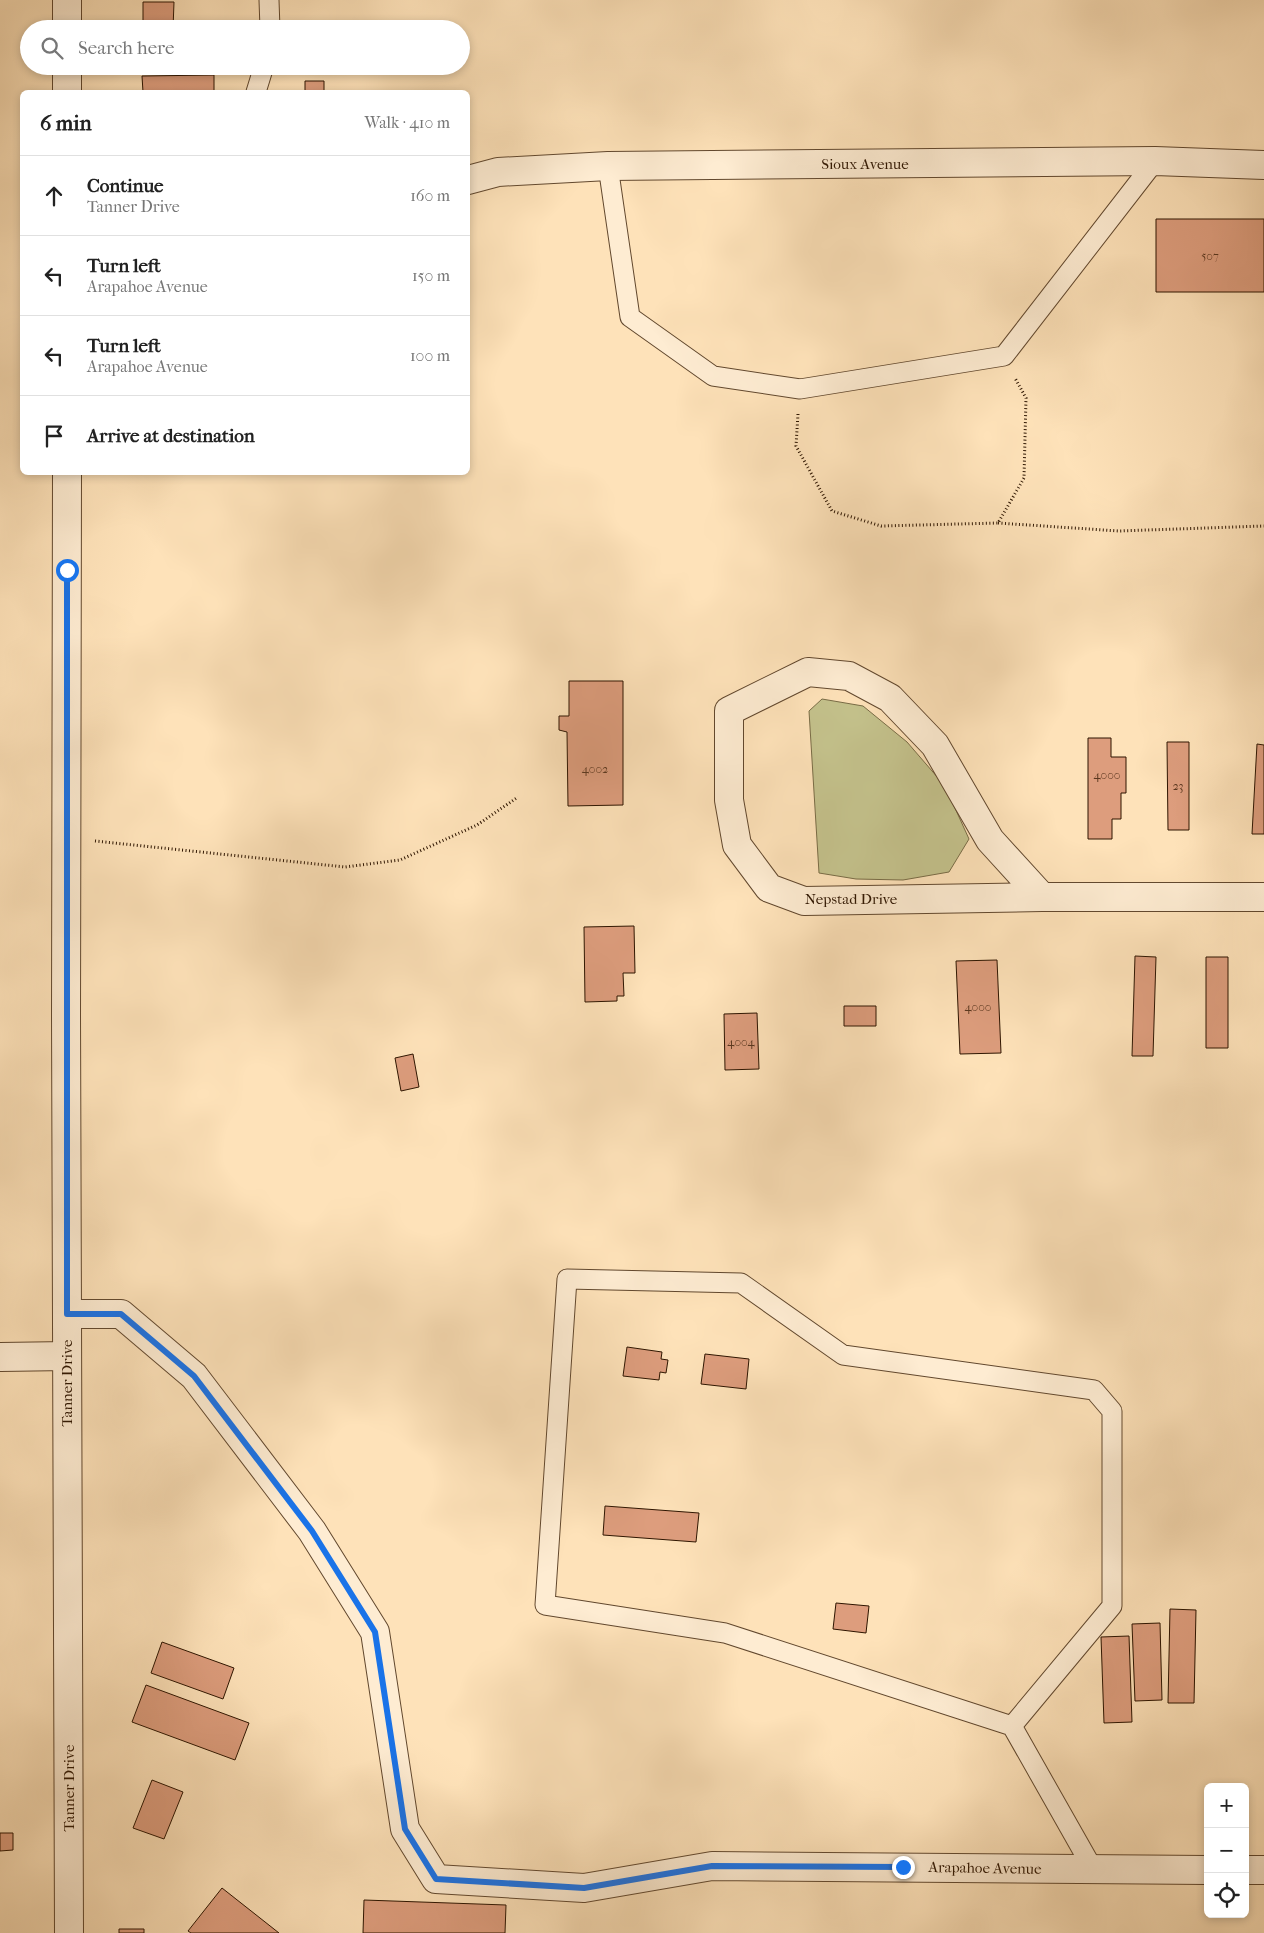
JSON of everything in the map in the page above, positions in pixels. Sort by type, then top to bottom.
[{"type":"street","points":[[67,0],[67,20]]},
{"type":"street","points":[[67,75],[67,90]]},
{"type":"street","name":"Sioux Avenue","points":[[470,179],[498,172],[608,166],[1154,161],[1264,165]]},
{"type":"street","name":"Tanner Drive","points":[[67,475],[69,1933]]},
{"type":"street","name":"Nepstad Drive","points":[[1042,897],[990,840],[935,745],[890,698],[849,676],[808,672],[729,711],[729,800],[738,845],[770,888],[804,902],[1042,897],[1264,897]]},
{"type":"street","name":"Arapahoe Avenue","points":[[67,1314],[121,1314],[194,1376],[312,1531],[375,1632],[405,1829],[436,1879],[584,1888],[712,1866],[1204,1870]]},
{"type":"street","points":[[0,1357],[67,1356]]},
{"type":"street","points":[[1249,1870],[1264,1870]]},
{"type":"lane","points":[[269,0],[270,20]]},
{"type":"lane","points":[[257,90],[261,75]]},
{"type":"lane","points":[[608,166],[630,317],[713,376],[800,389],[1004,356],[1154,161]]},
{"type":"lane","points":[[1012,1726],[1112,1606],[1112,1410],[1094,1390],[843,1355],[740,1283],[567,1278],[545,1605],[726,1633],[1012,1726],[1093,1869]]},
{"type":"path","points":[[998,523],[1024,478],[1026,398],[1004,356]]},
{"type":"path","points":[[800,389],[796,446],[832,511],[880,526],[998,523],[1119,531],[1264,526]]},
{"type":"path","points":[[67,841],[98,841],[345,867],[400,860],[477,825],[518,797]]},
{"type":"shaded area","points":[[822,699],[863,706],[907,742],[945,786],[969,839],[949,872],[903,880],[856,879],[819,873],[809,711]]},
{"type":"building","points":[[143,2],[174,2],[173,20],[143,20]]},
{"type":"building","points":[[214,75],[214,90],[143,90],[142,76]]},
{"type":"building","points":[[305,81],[324,81],[324,90],[305,90]]},
{"type":"building","points":[[1156,219],[1264,219],[1264,292],[1156,292]]},
{"type":"building","points":[[569,681],[623,681],[623,805],[568,806],[567,732],[559,730],[559,716],[569,716]]},
{"type":"building","points":[[1088,738],[1111,738],[1111,757],[1126,757],[1126,793],[1121,793],[1121,819],[1112,819],[1112,839],[1088,839]]},
{"type":"building","points":[[1167,742],[1189,742],[1189,830],[1168,830]]},
{"type":"building","points":[[1257,744],[1264,745],[1264,834],[1252,834]]},
{"type":"building","points":[[634,926],[635,973],[623,973],[624,996],[617,996],[617,1001],[585,1002],[584,927]]},
{"type":"building","points":[[1135,956],[1156,957],[1153,1056],[1132,1056]]},
{"type":"building","points":[[1206,957],[1228,957],[1228,1048],[1206,1048]]},
{"type":"building","points":[[997,960],[1001,1053],[960,1054],[956,961]]},
{"type":"building","points":[[844,1006],[876,1006],[876,1026],[844,1026]]},
{"type":"building","points":[[757,1013],[759,1069],[725,1070],[724,1014]]},
{"type":"building","points":[[413,1054],[419,1087],[401,1091],[395,1058]]},
{"type":"building","points":[[627,1347],[662,1352],[661,1359],[668,1360],[666,1373],[660,1372],[659,1380],[623,1376]]},
{"type":"building","points":[[705,1354],[749,1359],[746,1389],[701,1384]]},
{"type":"building","points":[[605,1506],[699,1513],[696,1542],[603,1535]]},
{"type":"building","points":[[836,1603],[869,1606],[866,1633],[833,1629]]},
{"type":"building","points":[[1170,1609],[1196,1610],[1194,1703],[1168,1703]]},
{"type":"building","points":[[1160,1623],[1162,1700],[1135,1701],[1132,1624]]},
{"type":"building","points":[[1129,1636],[1132,1722],[1104,1723],[1101,1637]]},
{"type":"building","points":[[162,1642],[234,1668],[223,1699],[151,1673]]},
{"type":"building","points":[[146,1685],[249,1723],[235,1760],[132,1722]]},
{"type":"building","points":[[152,1780],[183,1792],[164,1839],[133,1828]]},
{"type":"building","points":[[0,1833],[13,1833],[13,1850],[0,1851]]},
{"type":"building","points":[[222,1888],[279,1933],[191,1933],[188,1931]]},
{"type":"building","points":[[364,1900],[506,1905],[505,1933],[363,1933]]},
{"type":"building","points":[[119,1929],[144,1929],[144,1933],[119,1933]]},
{"type":"route","points":[[67,570],[67,1314],[121,1314],[194,1376],[312,1531],[375,1632],[405,1829],[436,1879],[584,1888],[712,1866],[903,1867]]}]
